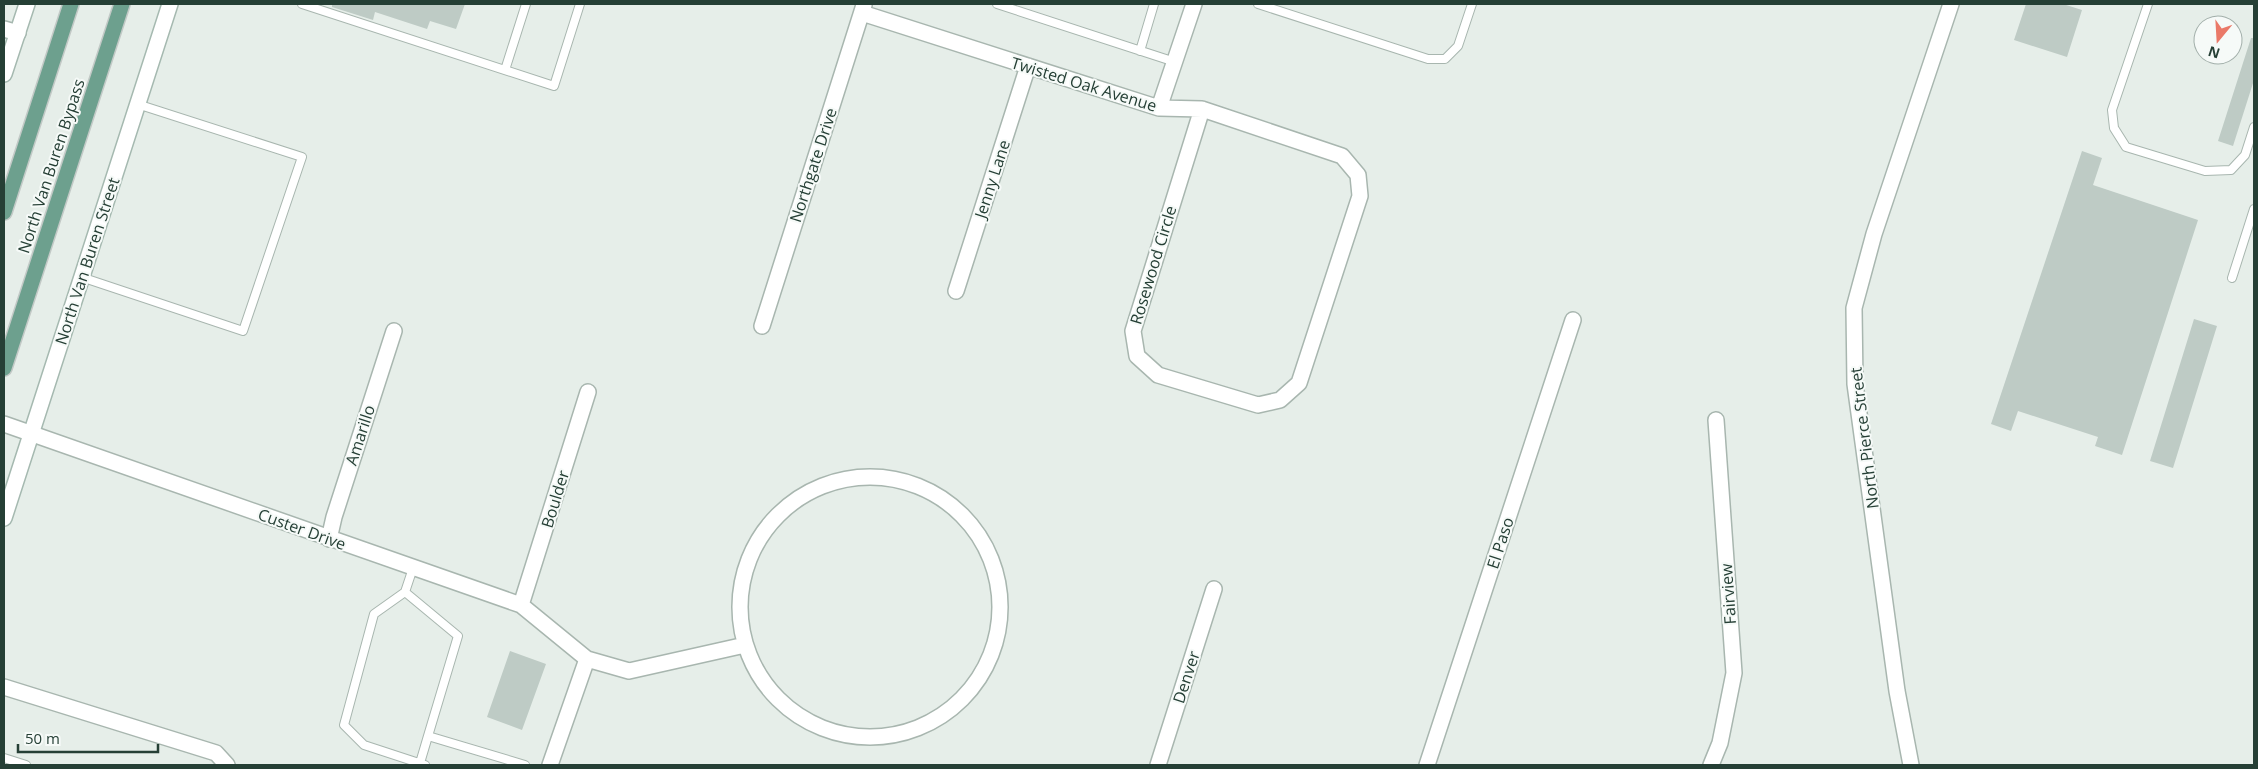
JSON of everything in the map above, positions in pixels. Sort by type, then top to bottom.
[{"type":"main road","name":"North Van Buren Bypass","points":[[4,212],[71,4]]},
{"type":"main road","name":"North Van Buren Bypass","points":[[4,368],[122,4]]},
{"type":"street","points":[[4,74],[11,31],[27,4]]},
{"type":"street","name":"North Van Buren Street","points":[[4,518],[170,4]]},
{"type":"street","points":[[1159,108],[1194,4]]},
{"type":"street","name":"North Pierce Street","points":[[1911,765],[1897,691],[1856,384],[1854,308],[1874,234],[1951,4]]},
{"type":"street","name":"Twisted Oak Avenue","points":[[863,9],[1028,66],[1159,108],[1202,110],[1342,156],[1358,175]]},
{"type":"street","name":"Northgate Drive","points":[[762,326],[863,9]]},
{"type":"street","name":"Jenny Lane","points":[[956,291],[1028,66]]},
{"type":"street","name":"Rosewood Circle","points":[[1202,110],[1133,331],[1137,356],[1158,375],[1258,405],[1280,400],[1299,383],[1360,196],[1358,175]]},
{"type":"street","name":"El Paso","points":[[1427,765],[1573,320]]},
{"type":"street","name":"Amarillo","points":[[329,539],[334,517],[394,331]]},
{"type":"street","name":"Boulder","points":[[521,605],[588,392]]},
{"type":"street","name":"Fairview","points":[[1712,765],[1720,742],[1734,672],[1716,420]]},
{"type":"street","name":"Custer Drive","points":[[4,424],[521,605],[587,659],[629,671],[745,645]]},
{"type":"street","points":[[868,476],[931,490],[967,518],[992,556],[1002,614],[992,659],[968,697],[910,733],[865,738],[821,729],[782,704],[754,668],[745,645],[740,624],[741,587],[756,544],[784,508],[824,485],[868,476]]},
{"type":"street","name":"Denver","points":[[1158,765],[1214,589]]},
{"type":"street","points":[[550,765],[587,659]]},
{"type":"street","points":[[4,687],[216,753],[227,765]]},
{"type":"lane","points":[[302,4],[554,86],[580,4]]},
{"type":"lane","points":[[505,70],[526,4]]},
{"type":"lane","points":[[997,4],[1175,62]]},
{"type":"lane","points":[[1140,51],[1154,4]]},
{"type":"lane","points":[[1258,4],[1428,59],[1445,59],[1458,46],[1472,4]]},
{"type":"lane","points":[[2148,4],[2112,110],[2114,128],[2126,147],[2205,171],[2231,170],[2245,155],[2254,127]]},
{"type":"lane","points":[[81,277],[243,330],[302,157],[137,104]]},
{"type":"lane","points":[[2232,278],[2254,209]]},
{"type":"lane","points":[[405,592],[458,636],[428,736],[422,764],[364,745],[344,725],[374,614],[405,592],[413,568]]},
{"type":"lane","points":[[428,736],[525,765]]},
{"type":"lane","points":[[4,758],[26,765]]},
{"type":"building","points":[[332,4],[465,4],[456,29],[430,21],[427,29],[375,12],[373,20],[332,7]]},
{"type":"building","points":[[2026,4],[2063,4],[2082,10],[2067,57],[2014,40]]},
{"type":"building","points":[[2251,38],[2254,38],[2254,80],[2233,146],[2218,141]]},
{"type":"building","points":[[2082,151],[2102,158],[2093,185],[2198,220],[2122,455],[2095,446],[2098,437],[2018,411],[2011,431],[1991,424]]},
{"type":"building","points":[[2194,319],[2217,326],[2173,468],[2150,461]]},
{"type":"building","points":[[510,651],[546,664],[522,730],[487,717]]}]
